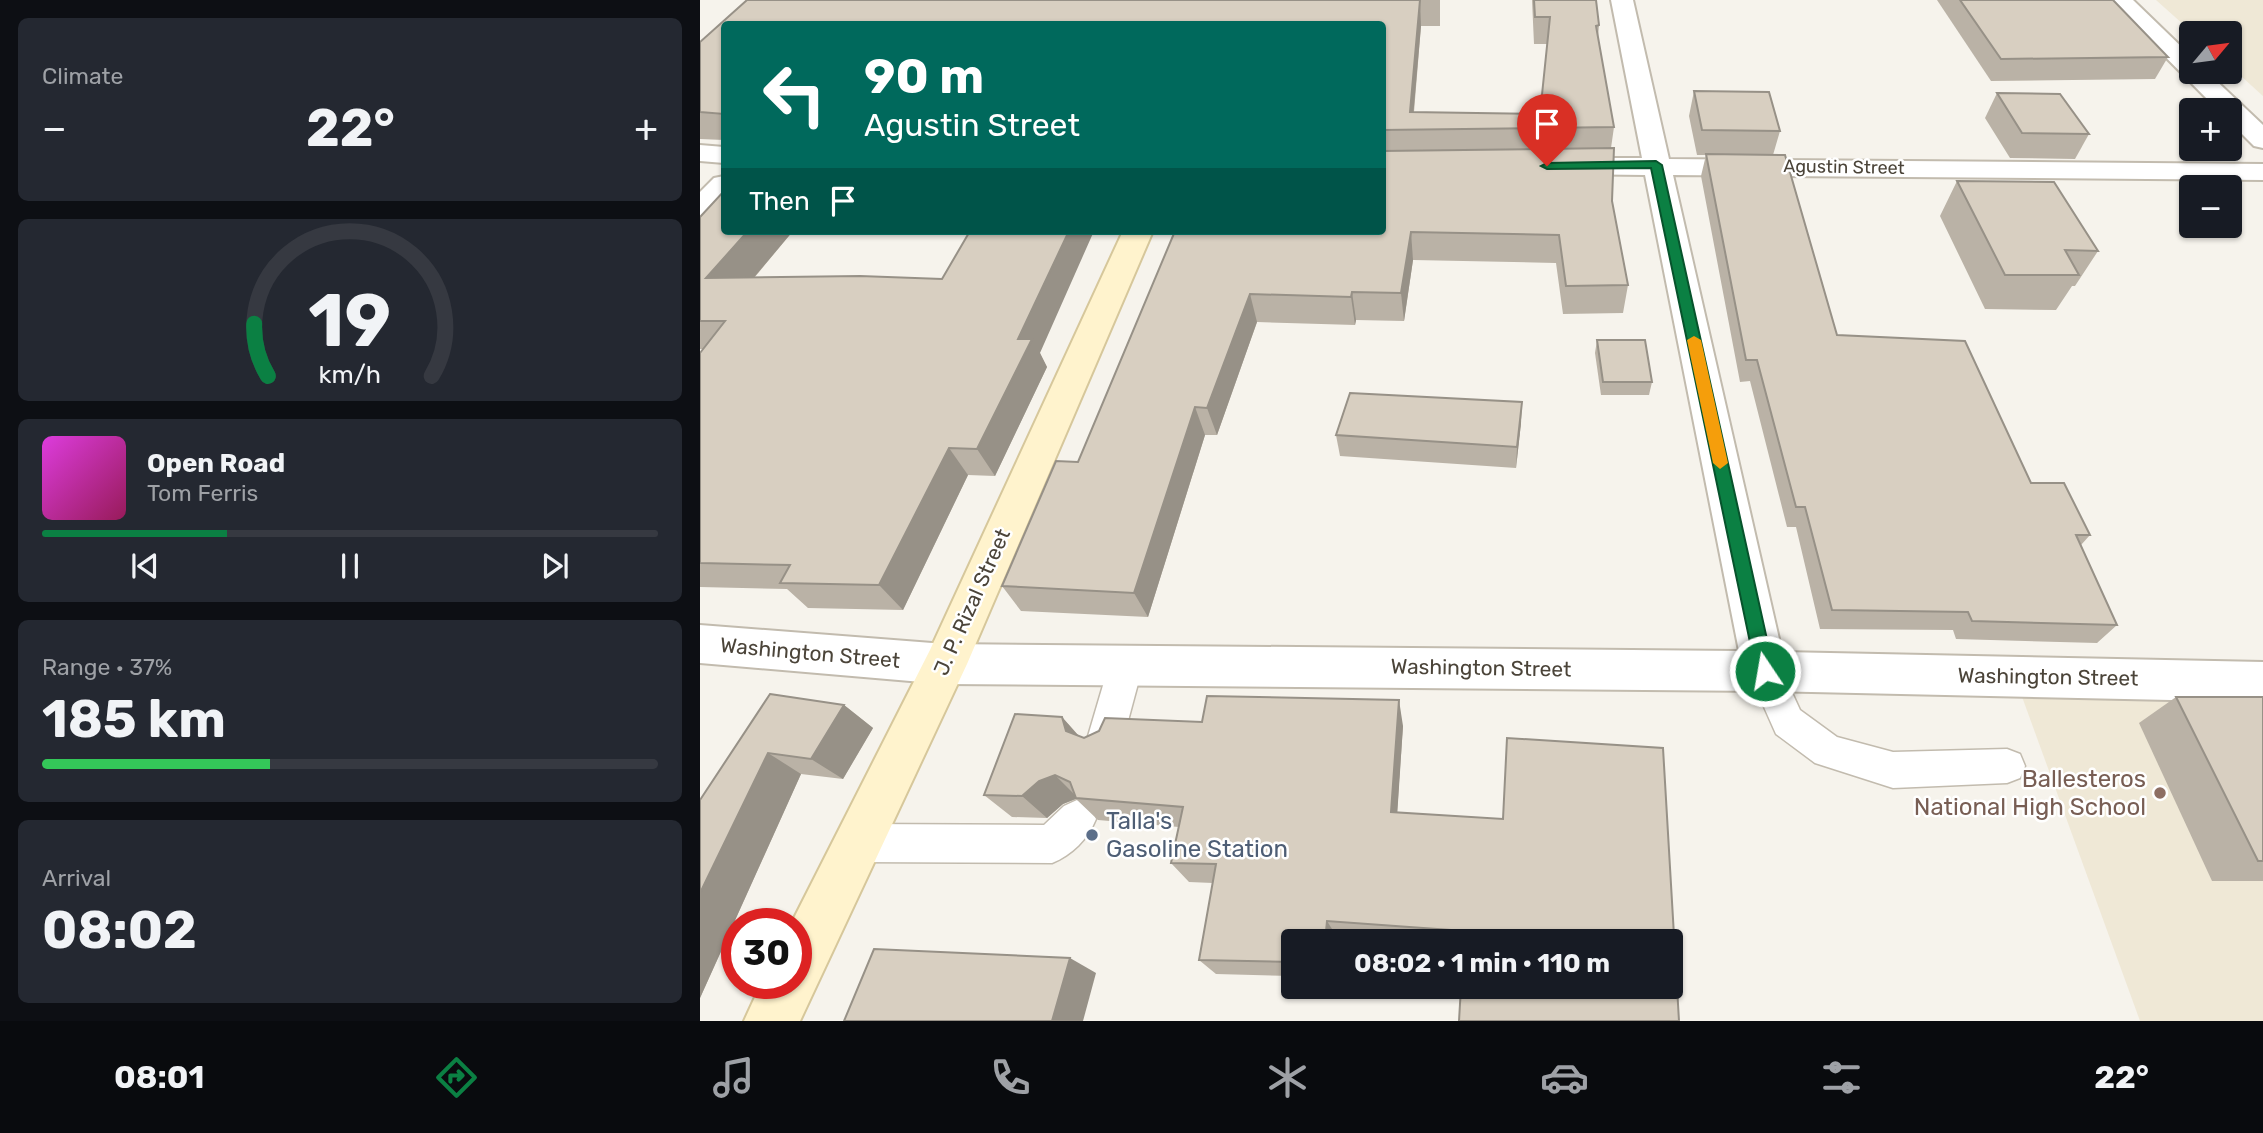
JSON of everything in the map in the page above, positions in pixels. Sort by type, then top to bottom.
[{"type":"main road","name":"J. P. Rizal Street","points":[[812,936],[945,664],[1136,235]]},
{"type":"main road","points":[[771,1021],[782,999]]},
{"type":"street","points":[[1622,0],[1765,671]]},
{"type":"street","points":[[2120,0],[2179,58]]},
{"type":"street","points":[[2205,84],[2263,140]]},
{"type":"street","points":[[700,153],[721,155]]},
{"type":"street","name":"Agustin Street","points":[[1533,166],[2263,172]]},
{"type":"street","points":[[700,209],[721,187]]},
{"type":"street","name":"Washington Street","points":[[700,643],[945,664],[1765,671],[2263,682]]},
{"type":"lane","points":[[1104,743],[1126,665]]},
{"type":"lane","points":[[1765,671],[1788,722],[1828,751],[1893,770],[2007,766]]},
{"type":"lane","points":[[858,843],[1052,844],[1077,819]]},
{"type":"shaded area","points":[[2156,0],[2263,0],[2263,96],[2242,77],[2242,21],[2180,21]]},
{"type":"shaded area","name":"Ballesteros National High School","points":[[2017,683],[2263,695],[2263,1021],[2140,1021]]},
{"type":"building","points":[[747,0],[1420,0],[1410,112],[1540,114],[1550,17],[1535,17],[1534,0],[1596,0],[1599,25],[1596,26],[1614,127],[1386,130],[1386,21],[724,21]]},
{"type":"building","points":[[1960,0],[2113,0],[2168,57],[2001,59]]},
{"type":"building","points":[[721,23],[721,114],[700,112],[700,42]]},
{"type":"building","points":[[1694,91],[1769,92],[1780,131],[1702,130]]},
{"type":"building","points":[[1997,93],[2060,94],[2089,134],[2022,133]]},
{"type":"building","points":[[1614,148],[1612,201],[1628,285],[1566,286],[1559,235],[1411,232],[1401,293],[1352,292],[1351,297],[1250,294],[1207,408],[1195,407],[1134,593],[1002,586],[1056,461],[1078,462],[1173,235],[1386,235],[1386,151]]},
{"type":"building","points":[[1706,154],[1785,155],[1837,335],[1965,341],[2031,483],[2064,483],[2090,535],[2076,535],[2117,625],[1972,621],[1968,612],[1832,610],[1805,507],[1796,507],[1757,360],[1746,360]]},
{"type":"building","points":[[1957,181],[2054,182],[2098,251],[2065,250],[2079,275],[2005,275]]},
{"type":"building","points":[[721,194],[721,235],[744,235],[706,278],[860,276],[942,279],[968,235],[1067,235],[1018,339],[1032,339],[977,449],[949,448],[879,585],[780,583],[790,565],[700,563],[700,353],[725,321],[700,321],[700,217]]},
{"type":"building","points":[[1597,340],[1645,340],[1652,382],[1603,382]]},
{"type":"building","points":[[1350,393],[1522,402],[1517,447],[1336,435]]},
{"type":"building","points":[[770,694],[844,705],[811,759],[768,753],[700,893],[700,800]]},
{"type":"building","points":[[1207,696],[1399,700],[1391,812],[1503,819],[1507,738],[1663,748],[1674,929],[1437,929],[1327,921],[1326,929],[1281,929],[1281,962],[1199,960],[1216,864],[1171,863],[1183,807],[1076,798],[1070,782],[1055,775],[1039,781],[1022,796],[984,795],[1015,714],[1062,717],[1066,731],[1084,738],[1099,731],[1105,718],[1202,722]]},
{"type":"building","points":[[2176,697],[2263,697],[2263,861],[2258,861]]},
{"type":"building","points":[[874,949],[1070,958],[1052,1021],[844,1021]]},
{"type":"building","points":[[1460,999],[1678,999],[1679,1021],[1459,1021]]},
{"type":"slow traffic","points":[[1694,340],[1720,463]]},
{"type":"place","name":"Ballesteros National High School","points":[[2160,793]]},
{"type":"place","name":"Talla's Gasoline Station","points":[[1092,835]]},
{"type":"route","points":[[1547,166],[1656,165],[1765,671]]}]
